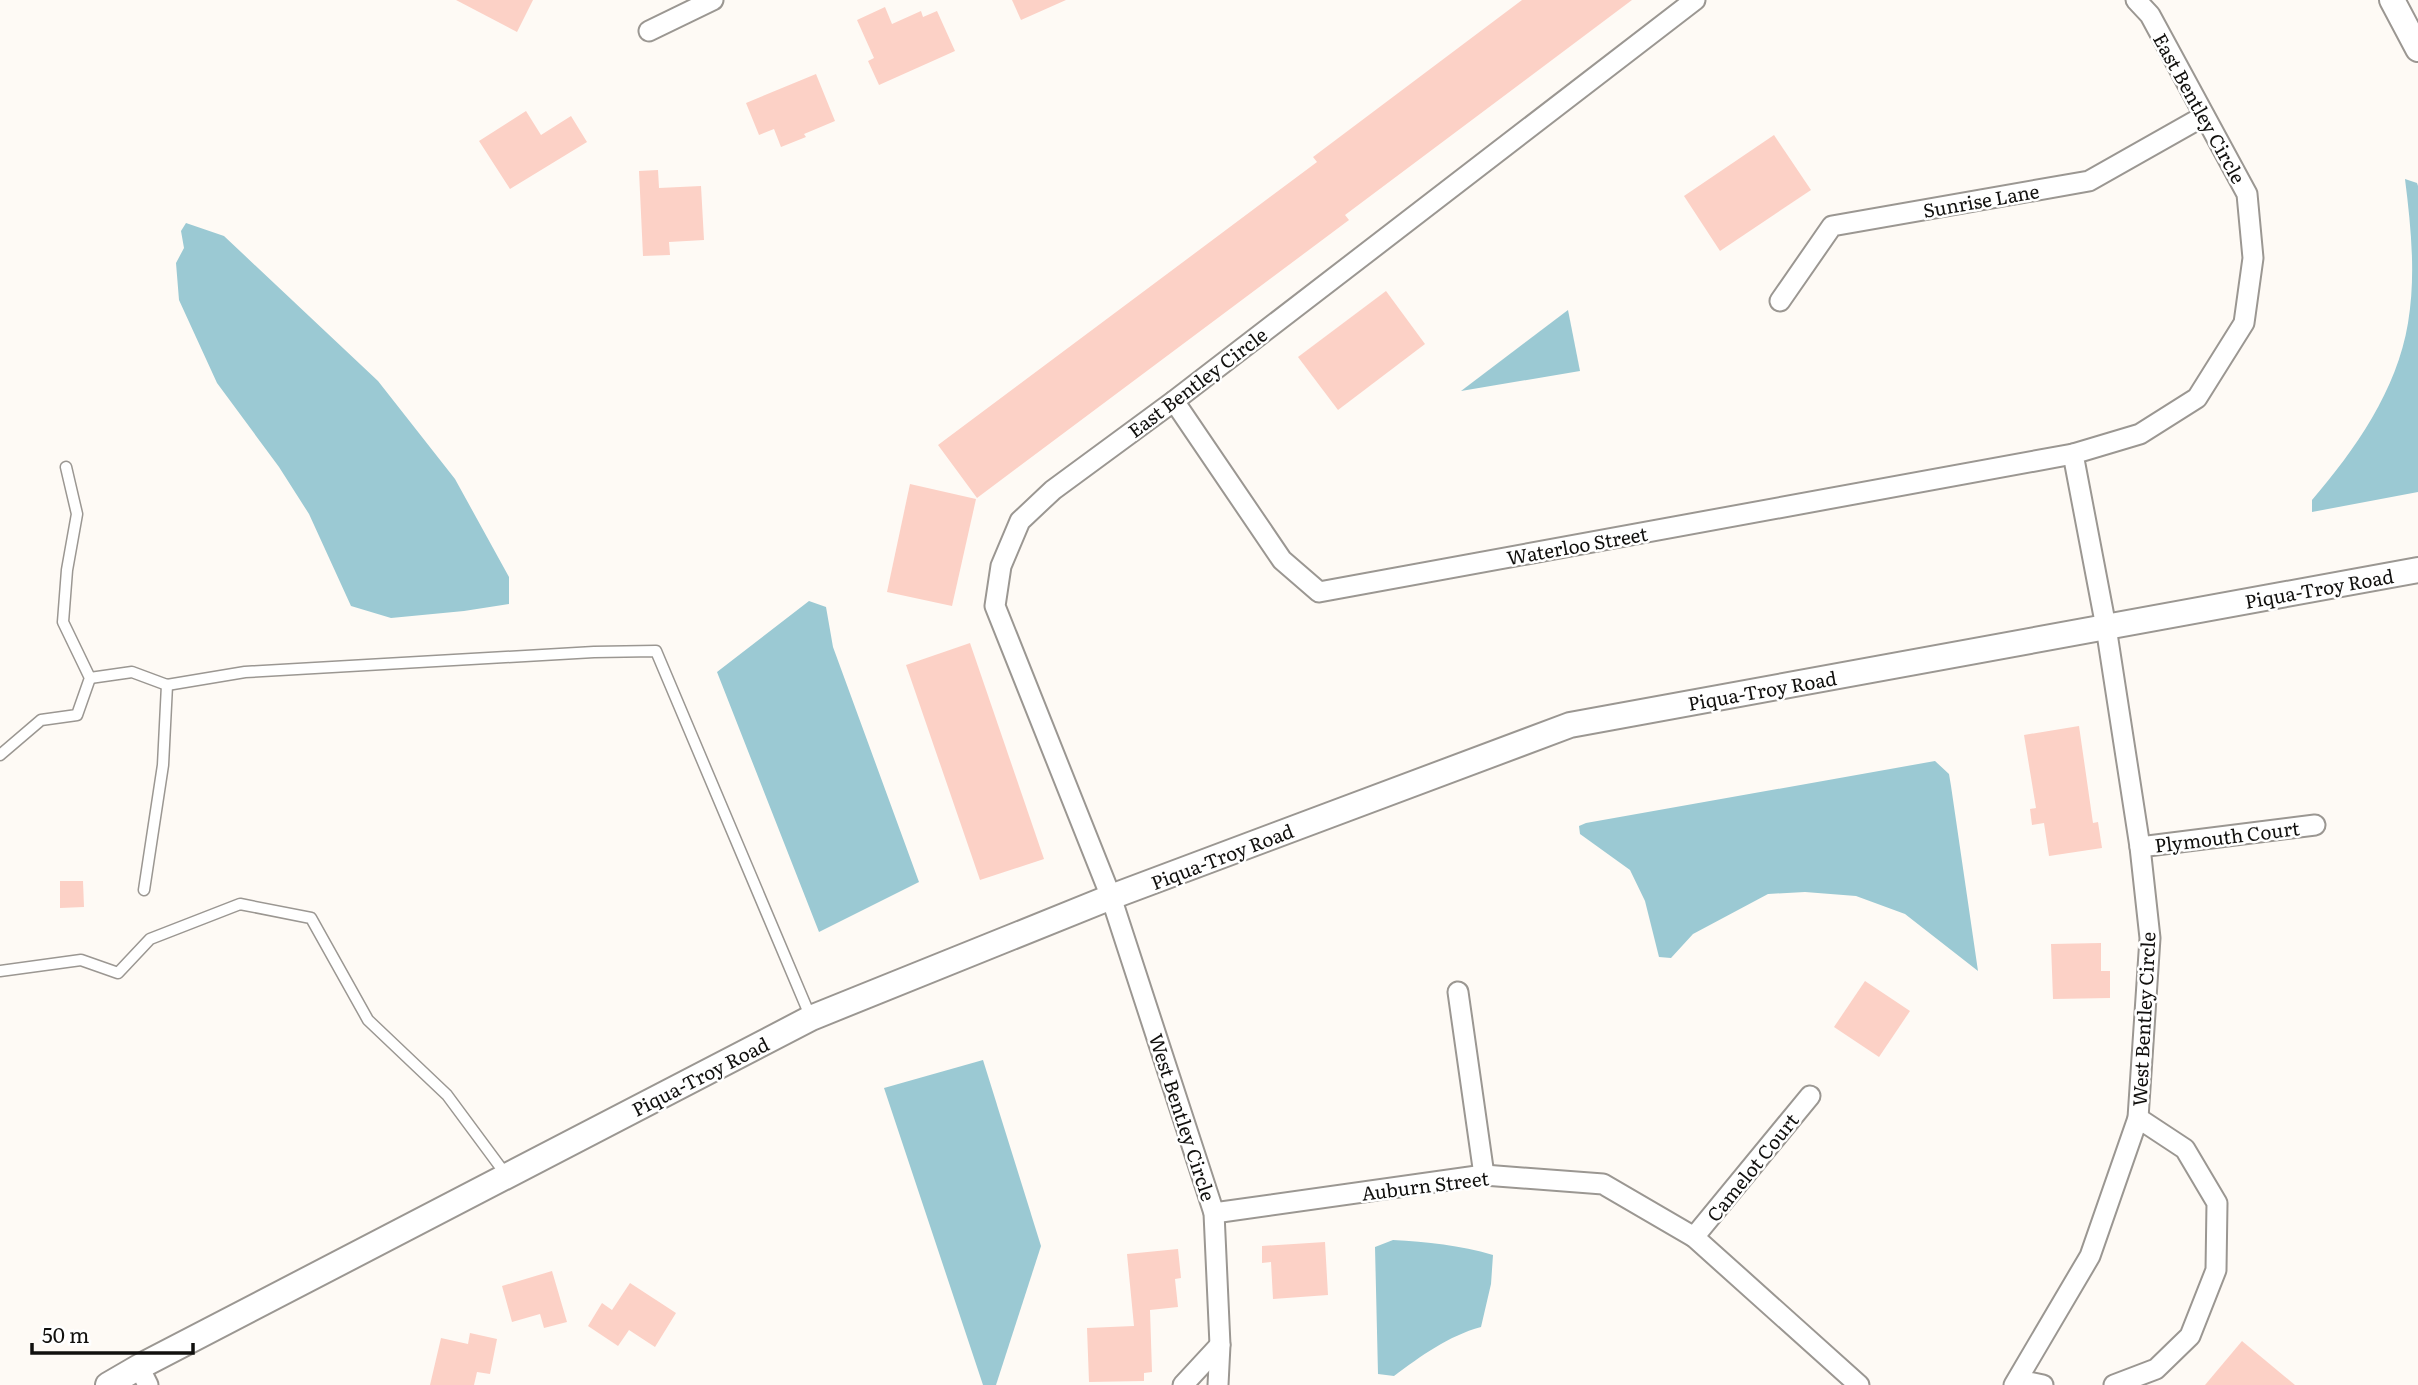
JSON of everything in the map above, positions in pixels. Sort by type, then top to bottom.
[{"type":"street","points":[[649,31],[713,0]]},
{"type":"street","name":"East Bentley Circle","points":[[1111,897],[995,606],[1001,566],[1020,521],[1053,490],[1174,401],[1695,0]]},
{"type":"street","name":"East Bentley Circle","points":[[2073,454],[2140,434],[2197,398],[2244,323],[2253,258],[2247,194],[2150,15],[2136,0]]},
{"type":"street","points":[[2392,0],[2418,49]]},
{"type":"street","name":"Sunrise Lane","points":[[1780,301],[1832,226],[2089,181],[2204,116]]},
{"type":"street","name":"Waterloo Street","points":[[1174,401],[1282,560],[1319,593],[2073,454]]},
{"type":"street","points":[[2073,454],[2106,627]]},
{"type":"street","name":"Piqua-Troy Road","points":[[108,1385],[144,1376],[507,1177],[811,1018],[1111,897],[1570,725],[2418,570]]},
{"type":"street","name":"West Bentley Circle","points":[[2016,1382],[2090,1256],[2138,1118],[2150,938],[2140,847],[2106,627]]},
{"type":"street","name":"Plymouth Court","points":[[2140,847],[2315,825]]},
{"type":"street","name":"West Bentley Circle","points":[[1111,897],[1214,1213],[1220,1345],[1218,1385]]},
{"type":"street","points":[[1458,992],[1484,1175]]},
{"type":"street","name":"Camelot Court","points":[[1694,1237],[1810,1096]]},
{"type":"street","points":[[2114,1385],[2156,1369],[2190,1336],[2216,1270],[2217,1203],[2185,1149],[2138,1118]]},
{"type":"street","name":"Auburn Street","points":[[1214,1213],[1484,1175],[1603,1184],[1694,1237],[1859,1385]]},
{"type":"street","points":[[1183,1385],[1220,1345]]},
{"type":"street","points":[[2016,1382],[2043,1385]]},
{"type":"lane","points":[[0,755],[41,719],[77,715],[90,678],[64,622],[67,570],[77,514],[66,467]]},
{"type":"lane","points":[[90,678],[132,672],[167,685],[245,672],[594,652],[656,651],[811,1018]]},
{"type":"lane","points":[[144,890],[163,765],[167,685]]},
{"type":"lane","points":[[0,971],[81,960],[118,973],[150,939],[240,904],[311,918],[368,1020],[446,1095],[507,1177]]},
{"type":"water","points":[[2405,179],[2417,183],[2418,186],[2418,492],[2312,512],[2312,500],[2344,461],[2372,418],[2394,372],[2402,348],[2408,323],[2412,269]]},
{"type":"water","points":[[186,223],[224,236],[378,381],[455,479],[509,577],[509,604],[391,618],[351,606],[309,514],[279,467],[217,383],[179,300],[176,263],[184,248],[181,231]]},
{"type":"water","points":[[1568,310],[1580,371],[1461,391]]},
{"type":"water","points":[[809,601],[826,607],[833,647],[919,882],[819,932],[717,672]]},
{"type":"water","points":[[1935,761],[1949,774],[1978,971],[1905,914],[1856,896],[1805,892],[1768,894],[1693,934],[1671,958],[1659,957],[1645,901],[1630,870],[1580,834],[1579,826],[1586,823]]},
{"type":"water","points":[[983,1060],[1041,1246],[996,1385],[983,1385],[884,1088]]},
{"type":"water","points":[[1393,1240],[1443,1244],[1493,1255],[1491,1284],[1481,1327],[1446,1341],[1394,1376],[1378,1374],[1375,1247]]},
{"type":"building","points":[[456,0],[533,0],[517,32]]},
{"type":"building","points":[[1012,0],[1066,0],[1021,20]]},
{"type":"building","points":[[1522,0],[1632,0],[1345,215],[1349,220],[977,498],[938,445],[1317,162],[1313,157]]},
{"type":"building","points":[[885,7],[892,24],[921,11],[923,17],[937,11],[955,51],[879,85],[868,61],[874,58],[857,20]]},
{"type":"building","points":[[816,74],[835,121],[781,147],[774,129],[759,135],[746,103]]},
{"type":"building","points":[[526,111],[541,135],[571,116],[587,142],[510,189],[479,141]]},
{"type":"building","points":[[1774,135],[1811,190],[1720,251],[1684,196]]},
{"type":"building","points":[[658,170],[659,188],[701,186],[704,240],[669,242],[670,255],[643,256],[639,171]]},
{"type":"building","points":[[1386,291],[1425,344],[1338,410],[1298,357]]},
{"type":"building","points":[[910,484],[976,499],[952,606],[887,592]]},
{"type":"building","points":[[970,643],[1044,859],[980,880],[906,665]]},
{"type":"building","points":[[2079,726],[2093,823],[2098,822],[2102,848],[2049,856],[2044,823],[2032,825],[2030,809],[2036,808],[2024,735]]},
{"type":"building","points":[[60,881],[83,881],[84,907],[60,908]]},
{"type":"building","points":[[2101,943],[2101,971],[2110,971],[2110,998],[2053,999],[2051,944]]},
{"type":"building","points":[[1865,981],[1910,1011],[1879,1057],[1834,1027]]},
{"type":"building","points":[[1325,1242],[1328,1295],[1273,1299],[1271,1262],[1262,1263],[1262,1246]]},
{"type":"building","points":[[1178,1249],[1181,1278],[1175,1279],[1178,1307],[1150,1310],[1152,1372],[1144,1373],[1144,1381],[1089,1382],[1087,1328],[1134,1326],[1127,1254]]},
{"type":"building","points":[[552,1271],[567,1322],[544,1328],[540,1314],[512,1322],[502,1286]]},
{"type":"building","points":[[630,1283],[676,1313],[655,1347],[629,1330],[618,1346],[588,1326],[602,1303],[612,1310]]},
{"type":"building","points":[[470,1333],[497,1339],[490,1374],[477,1372],[474,1385],[430,1385],[441,1338],[468,1344]]},
{"type":"building","points":[[2242,1341],[2295,1385],[2205,1385]]}]
